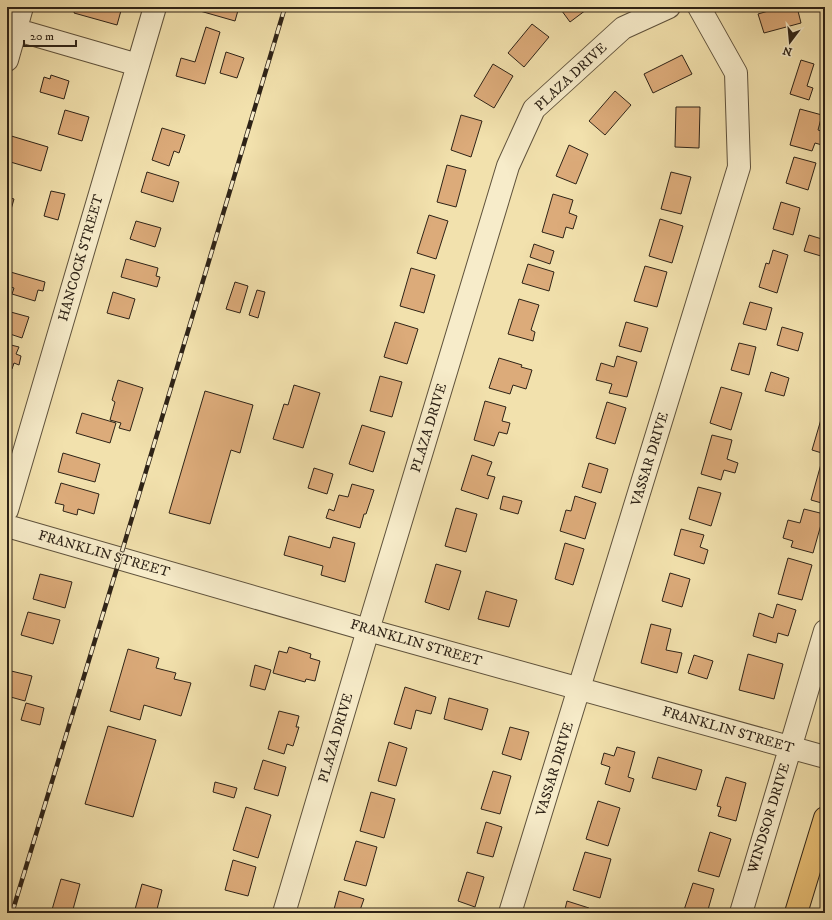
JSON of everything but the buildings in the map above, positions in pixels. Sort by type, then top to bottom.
[{"type":"main road","points":[[796,913],[825,818]]},
{"type":"street","points":[[7,60],[11,28],[22,7]]},
{"type":"street","name":"HANCOCK STREET","points":[[7,510],[155,7]]},
{"type":"street","name":"PLAZA DRIVE","points":[[284,913],[508,166],[534,109],[623,28],[669,7]]},
{"type":"street","name":"VASSAR DRIVE","points":[[510,913],[739,167],[736,73],[699,7]]},
{"type":"street","points":[[11,28],[138,65]]},
{"type":"street","name":"FRANKLIN STREET","points":[[7,526],[368,630],[825,757]]},
{"type":"street","name":"WINDSOR DRIVE","points":[[741,913],[825,631]]},
{"type":"railway","points":[[12,913],[285,7]]}]
